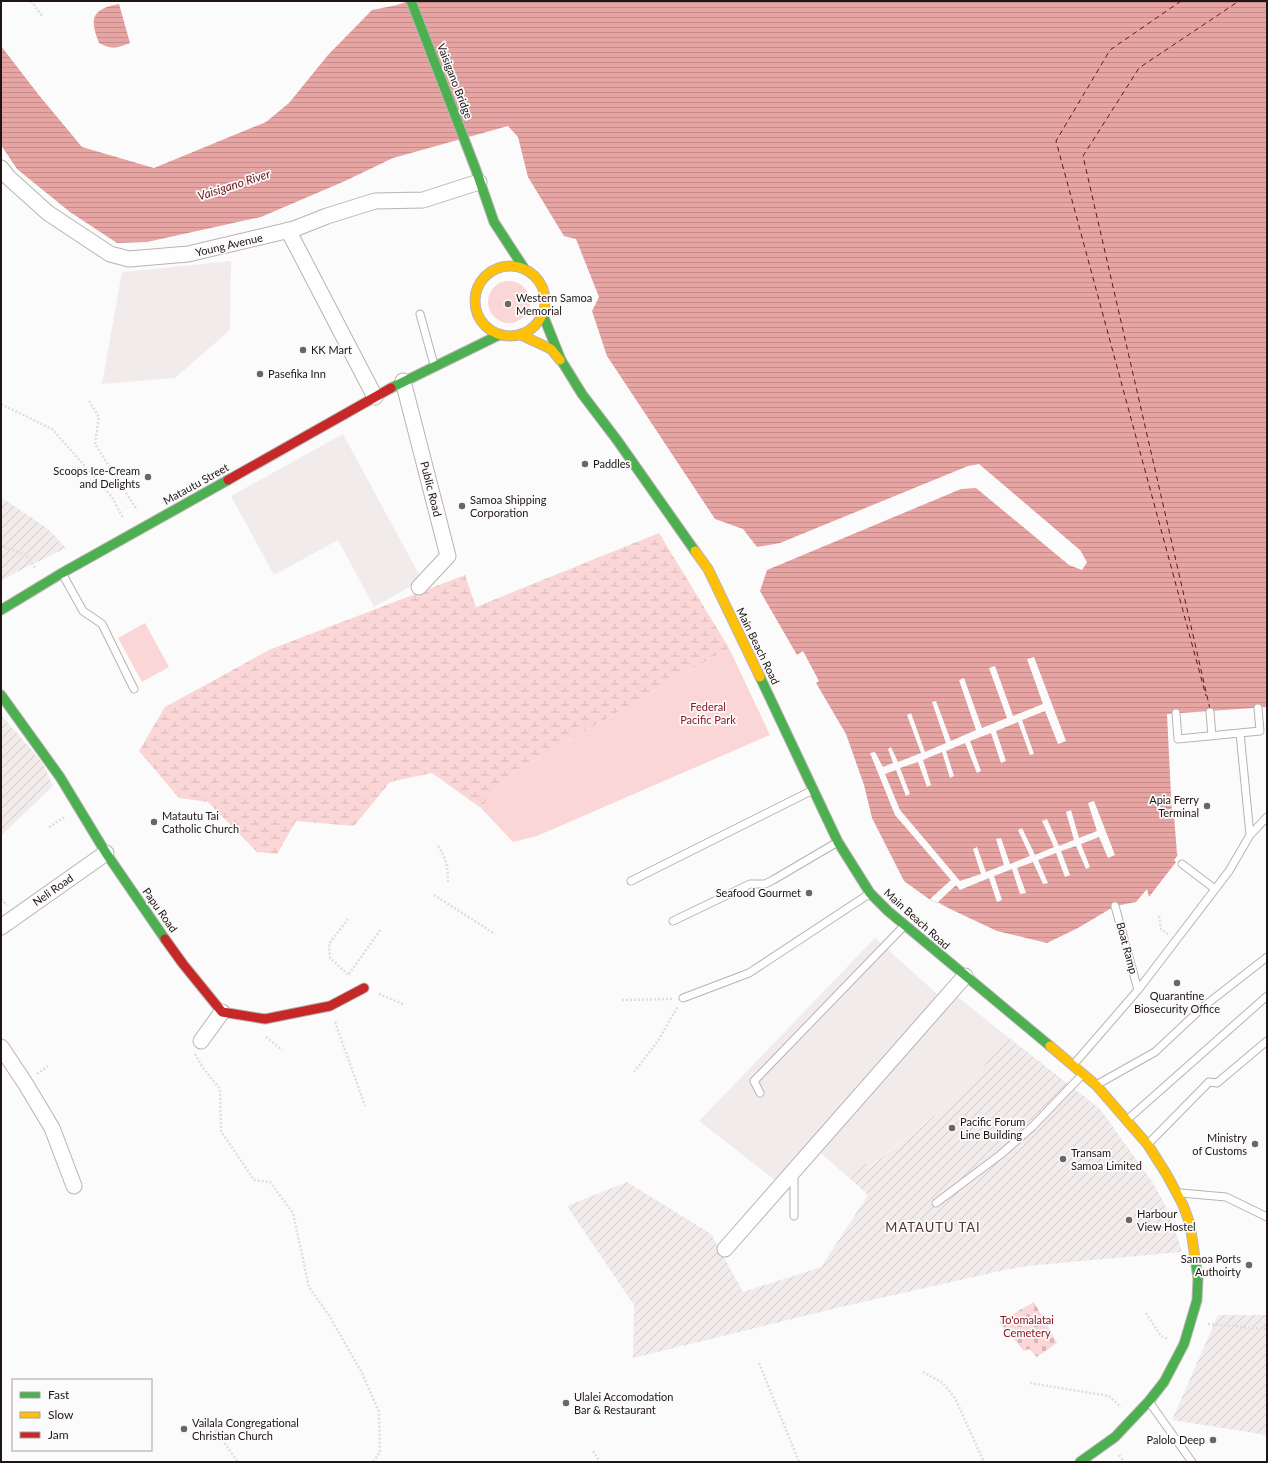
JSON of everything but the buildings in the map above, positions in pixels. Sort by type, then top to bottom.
[{"type":"main road","name":"Vaisigano Bridge","points":[[411,1],[478,176]]},
{"type":"main road","points":[[478,176],[494,222],[524,268],[536,277],[542,286],[545,296],[543,315],[534,327],[521,335],[507,337],[499,335],[489,330],[480,321],[476,310],[475,298],[478,286],[495,265],[524,268]]},
{"type":"main road","points":[[494,222],[495,238]]},
{"type":"main road","name":"Main Beach Road","points":[[543,315],[561,360],[582,394],[617,440],[708,569],[838,842],[870,893],[904,925],[1096,1085],[1148,1145],[1177,1193],[1190,1224],[1198,1278],[1197,1300],[1184,1344],[1164,1382],[1149,1401],[1115,1437],[1080,1462]]},
{"type":"main road","points":[[472,327],[478,316]]},
{"type":"main road","name":"Matautu Street","points":[[403,381],[499,335]]},
{"type":"main road","points":[[521,335],[551,349],[561,360]]},
{"type":"main road","name":"Matautu Street","points":[[1,610],[48,584],[62,573],[403,381],[452,348]]},
{"type":"main road","name":"Papu Road","points":[[1,695],[60,777],[106,853],[183,964],[222,1012]]},
{"type":"main road","points":[[222,1012],[265,1019],[330,1006],[364,988]]},
{"type":"street","name":"Young Avenue","points":[[1,168],[8,177],[48,213],[110,254],[129,259],[188,254],[288,230],[375,201],[423,200],[478,176]]},
{"type":"street","points":[[288,230],[375,397]]},
{"type":"street","name":"Public Road","points":[[403,381],[448,556],[419,587]]},
{"type":"street","name":"Neli Road","points":[[1,927],[106,853]]},
{"type":"street","points":[[725,1249],[965,976]]},
{"type":"street","points":[[201,1041],[222,1012]]},
{"type":"street","points":[[1,1047],[52,1128],[74,1186]]},
{"type":"lane","points":[[420,314],[433,361]]},
{"type":"lane","points":[[62,573],[83,611],[102,624],[134,689]]},
{"type":"lane","points":[[1176,713],[1178,739],[1260,731],[1258,708]]},
{"type":"lane","points":[[1210,712],[1212,736]]},
{"type":"lane","points":[[1240,733],[1250,835]]},
{"type":"lane","points":[[632,881],[814,790]]},
{"type":"lane","points":[[1072,1066],[1138,990],[1229,871],[1250,835],[1267,816]]},
{"type":"lane","points":[[673,921],[750,884],[765,884],[838,842]]},
{"type":"lane","points":[[1182,864],[1215,889]]},
{"type":"lane","points":[[683,998],[749,973],[870,893]]},
{"type":"lane","name":"Boat Ramp","points":[[1115,906],[1138,990]]},
{"type":"lane","points":[[760,1093],[754,1081],[904,925]]},
{"type":"lane","points":[[1096,1085],[1155,1052],[1202,1007],[1267,957]]},
{"type":"lane","points":[[1127,1120],[1267,996]]},
{"type":"lane","points":[[1148,1145],[1209,1082],[1217,1083],[1267,1041]]},
{"type":"lane","points":[[936,1203],[1000,1155],[1032,1127],[1082,1074]]},
{"type":"lane","points":[[794,1170],[794,1216]]},
{"type":"lane","points":[[1177,1193],[1226,1197],[1267,1217]]},
{"type":"lane","points":[[1149,1401],[1192,1462]]},
{"type":"path","points":[[30,1],[43,17]]},
{"type":"path","points":[[89,401],[99,417],[94,444],[147,526]]},
{"type":"path","points":[[1,404],[52,429],[112,497],[132,534]]},
{"type":"path","points":[[1,546],[26,555],[48,584]]},
{"type":"path","points":[[438,846],[444,855],[448,868],[448,883]]},
{"type":"path","points":[[434,895],[495,934]]},
{"type":"path","points":[[1159,916],[1161,929],[1176,940]]},
{"type":"path","points":[[348,919],[330,944],[330,958],[364,988],[403,1004]]},
{"type":"path","points":[[349,974],[381,929]]},
{"type":"path","points":[[622,1000],[683,998]]},
{"type":"path","points":[[634,1072],[658,1040],[683,998]]},
{"type":"path","points":[[330,1006],[365,1106]]},
{"type":"path","points":[[201,1041],[195,1054],[203,1068],[220,1089],[220,1131],[254,1180],[270,1182],[294,1213],[309,1287],[330,1317],[362,1373],[379,1412],[380,1452],[372,1462]]},
{"type":"path","points":[[1146,1313],[1161,1336],[1184,1344]]},
{"type":"path","points":[[1191,1322],[1267,1329]]},
{"type":"path","points":[[759,1363],[799,1462]]},
{"type":"path","points":[[923,1372],[943,1382],[955,1398],[984,1462]]},
{"type":"path","points":[[1030,1383],[1109,1396],[1133,1418]]},
{"type":"path","points":[[206,1417],[238,1462]]},
{"type":"path","points":[[593,1451],[600,1462]]},
{"type":"shaded area","points":[[231,261],[230,330],[175,378],[102,384],[122,272]]},
{"type":"shaded area","points":[[343,434],[422,580],[374,607],[338,540],[274,575],[231,496]]},
{"type":"shaded area","points":[[1,497],[48,529],[66,548],[1,581]]},
{"type":"shaded area","points":[[1,715],[42,762],[53,786],[1,836]]},
{"type":"shaded area","points":[[875,938],[946,1002],[954,994],[1008,1037],[960,1095],[864,1171],[848,1177],[816,1149],[780,1184],[699,1121]]},
{"type":"shaded area","points":[[1008,1037],[1100,1109],[1153,1183],[1170,1214],[1182,1252],[1027,1266],[1000,1271],[841,1307],[633,1358],[634,1305],[567,1206],[627,1182],[711,1234],[743,1292],[821,1267],[868,1195],[848,1177],[866,1164],[869,1168],[960,1095]]},
{"type":"shaded area","points":[[1218,1315],[1267,1315],[1267,1435],[1172,1420]]},
{"type":"green space","points":[[505,281],[513,281],[521,284],[527,290],[530,302],[527,314],[521,320],[513,323],[505,323],[497,320],[491,314],[488,306],[488,298],[491,290],[497,284]]},
{"type":"green space","points":[[659,533],[729,648],[508,776],[481,808],[432,773],[390,782],[354,826],[296,821],[277,854],[257,852],[208,802],[179,798],[139,751],[165,707],[271,649],[465,575],[476,607]]},
{"type":"green space","points":[[145,623],[169,667],[142,682],[118,638]]},
{"type":"green space","name":"Federal Pacific Park","points":[[729,648],[770,735],[537,836],[513,842],[481,808],[508,776]]},
{"type":"green space","name":"To'omalatai Cemetery","points":[[1034,1302],[1057,1343],[1037,1357],[1029,1349],[1024,1351],[999,1322]]},
{"type":"water","name":"Vaisigano River","points":[[409,1],[1267,1],[1267,707],[1167,714],[1172,815],[1174,815],[1178,855],[1174,860],[1176,862],[1149,897],[1147,889],[1136,902],[1115,906],[1078,928],[1047,943],[997,931],[929,899],[904,881],[872,818],[864,785],[846,734],[816,683],[819,681],[803,651],[797,655],[760,591],[767,570],[961,489],[976,488],[1069,565],[1082,570],[1087,562],[1080,550],[979,464],[968,466],[780,543],[757,547],[743,529],[715,519],[607,356],[592,311],[599,297],[576,239],[564,236],[528,177],[518,137],[508,126],[393,158],[345,181],[261,217],[147,242],[117,243],[70,212],[17,169],[1,145],[1,46],[82,147],[154,168],[266,122],[289,103],[328,55],[372,10]]},
{"type":"water","points":[[119,4],[130,43],[118,47],[108,47],[99,43],[94,27],[95,16],[103,9]]},
{"type":"pier","points":[[1034,657],[1066,741],[1058,744],[1045,711],[1022,720],[1034,754],[1030,755],[1018,722],[996,731],[1006,761],[1001,763],[991,733],[970,741],[981,771],[977,773],[965,743],[946,751],[954,776],[950,778],[942,752],[923,760],[931,785],[927,787],[918,762],[900,768],[910,794],[906,796],[896,770],[885,774],[900,810],[960,881],[981,874],[973,849],[977,847],[986,872],[1004,865],[996,839],[1001,838],[1010,864],[1030,856],[1018,830],[1022,828],[1035,855],[1054,847],[1042,821],[1047,819],[1059,846],[1074,840],[1066,812],[1071,810],[1079,838],[1097,831],[1088,803],[1094,801],[1115,855],[1108,858],[1099,837],[1081,844],[1090,867],[1086,869],[1076,846],[1061,851],[1070,875],[1065,877],[1056,853],[1038,860],[1048,883],[1043,884],[1033,862],[1017,868],[1026,893],[1020,894],[1012,869],[994,876],[1002,900],[997,902],[989,878],[960,890],[956,885],[938,902],[952,910],[930,899],[951,880],[895,815],[870,753],[875,752],[883,767],[893,763],[888,749],[891,747],[898,762],[921,753],[907,715],[911,713],[925,752],[946,743],[932,702],[936,701],[951,741],[976,730],[959,680],[964,678],[982,728],[1007,718],[989,668],[995,666],[1013,716],[1043,704],[1027,659]]},
{"type":"ferry route","points":[[1181,1],[1110,50],[1056,141],[1206,696]]},
{"type":"ferry route","points":[[1210,709],[1083,156],[1139,68],[1239,1]]},
{"type":"traffic: fast","points":[[411,1],[476,170],[494,222],[524,268]]},
{"type":"traffic: fast","points":[[543,315],[561,360],[582,394],[617,440],[695,551]]},
{"type":"traffic: fast","points":[[391,388],[499,335]]},
{"type":"traffic: fast","points":[[1,610],[62,573],[228,480]]},
{"type":"traffic: fast","points":[[760,677],[838,842],[870,893],[888,911],[1050,1046]]},
{"type":"traffic: fast","points":[[1,695],[60,777],[106,853],[165,939]]},
{"type":"traffic: fast","points":[[1080,1462],[1115,1437],[1149,1401],[1164,1382],[1184,1344],[1197,1300],[1198,1278],[1195,1258]]},
{"type":"traffic: slow","points":[[503,266],[517,266],[530,272],[539,281],[545,294],[545,301],[543,314],[535,326],[517,336],[503,336],[490,330],[481,321],[475,308],[475,294],[481,281],[490,272],[503,266]]},
{"type":"traffic: slow","points":[[521,335],[551,349],[560,360]]},
{"type":"traffic: slow","points":[[695,551],[708,569],[760,677]]},
{"type":"traffic: slow","points":[[1050,1046],[1096,1085],[1148,1145],[1167,1175],[1183,1205],[1190,1224],[1195,1258]]},
{"type":"traffic: jam","points":[[228,480],[391,388]]},
{"type":"traffic: jam","points":[[165,939],[222,1012],[265,1019],[330,1006],[364,988]]},
{"type":"place","name":"Western Samoa Memorial","points":[[508,304]]},
{"type":"place","name":"KK Mart","points":[[303,350]]},
{"type":"place","name":"Pasefika Inn","points":[[260,374]]},
{"type":"place","name":"Paddles","points":[[585,464]]},
{"type":"place","name":"Scoops Ice-Cream and Delights","points":[[148,477]]},
{"type":"place","name":"Samoa Shipping Corporation","points":[[462,506]]},
{"type":"place","name":"Apia Ferry Terminal","points":[[1207,806]]},
{"type":"place","name":"Matautu Tai Catholic Church","points":[[154,822]]},
{"type":"place","name":"Seafood Gourmet","points":[[809,893]]},
{"type":"place","name":"Quarantine Biosecurity Office","points":[[1177,983]]},
{"type":"place","name":"Pacific Forum Line Building","points":[[952,1128]]},
{"type":"place","name":"Ministry of Customs","points":[[1255,1144]]},
{"type":"place","name":"Transam Samoa Limited","points":[[1063,1159]]},
{"type":"place","name":"Harbour View Hostel","points":[[1129,1220]]},
{"type":"place","name":"Samoa Ports Authoirty","points":[[1249,1265]]},
{"type":"place","name":"Ulalei Accomodation Bar & Restaurant","points":[[566,1403]]},
{"type":"place","name":"Vailala Congregational Christian Church","points":[[184,1429]]},
{"type":"place","name":"Palolo Deep","points":[[1213,1440]]},
{"type":"district","name":"MATAUTU TAI","points":[[933,1227]]}]
